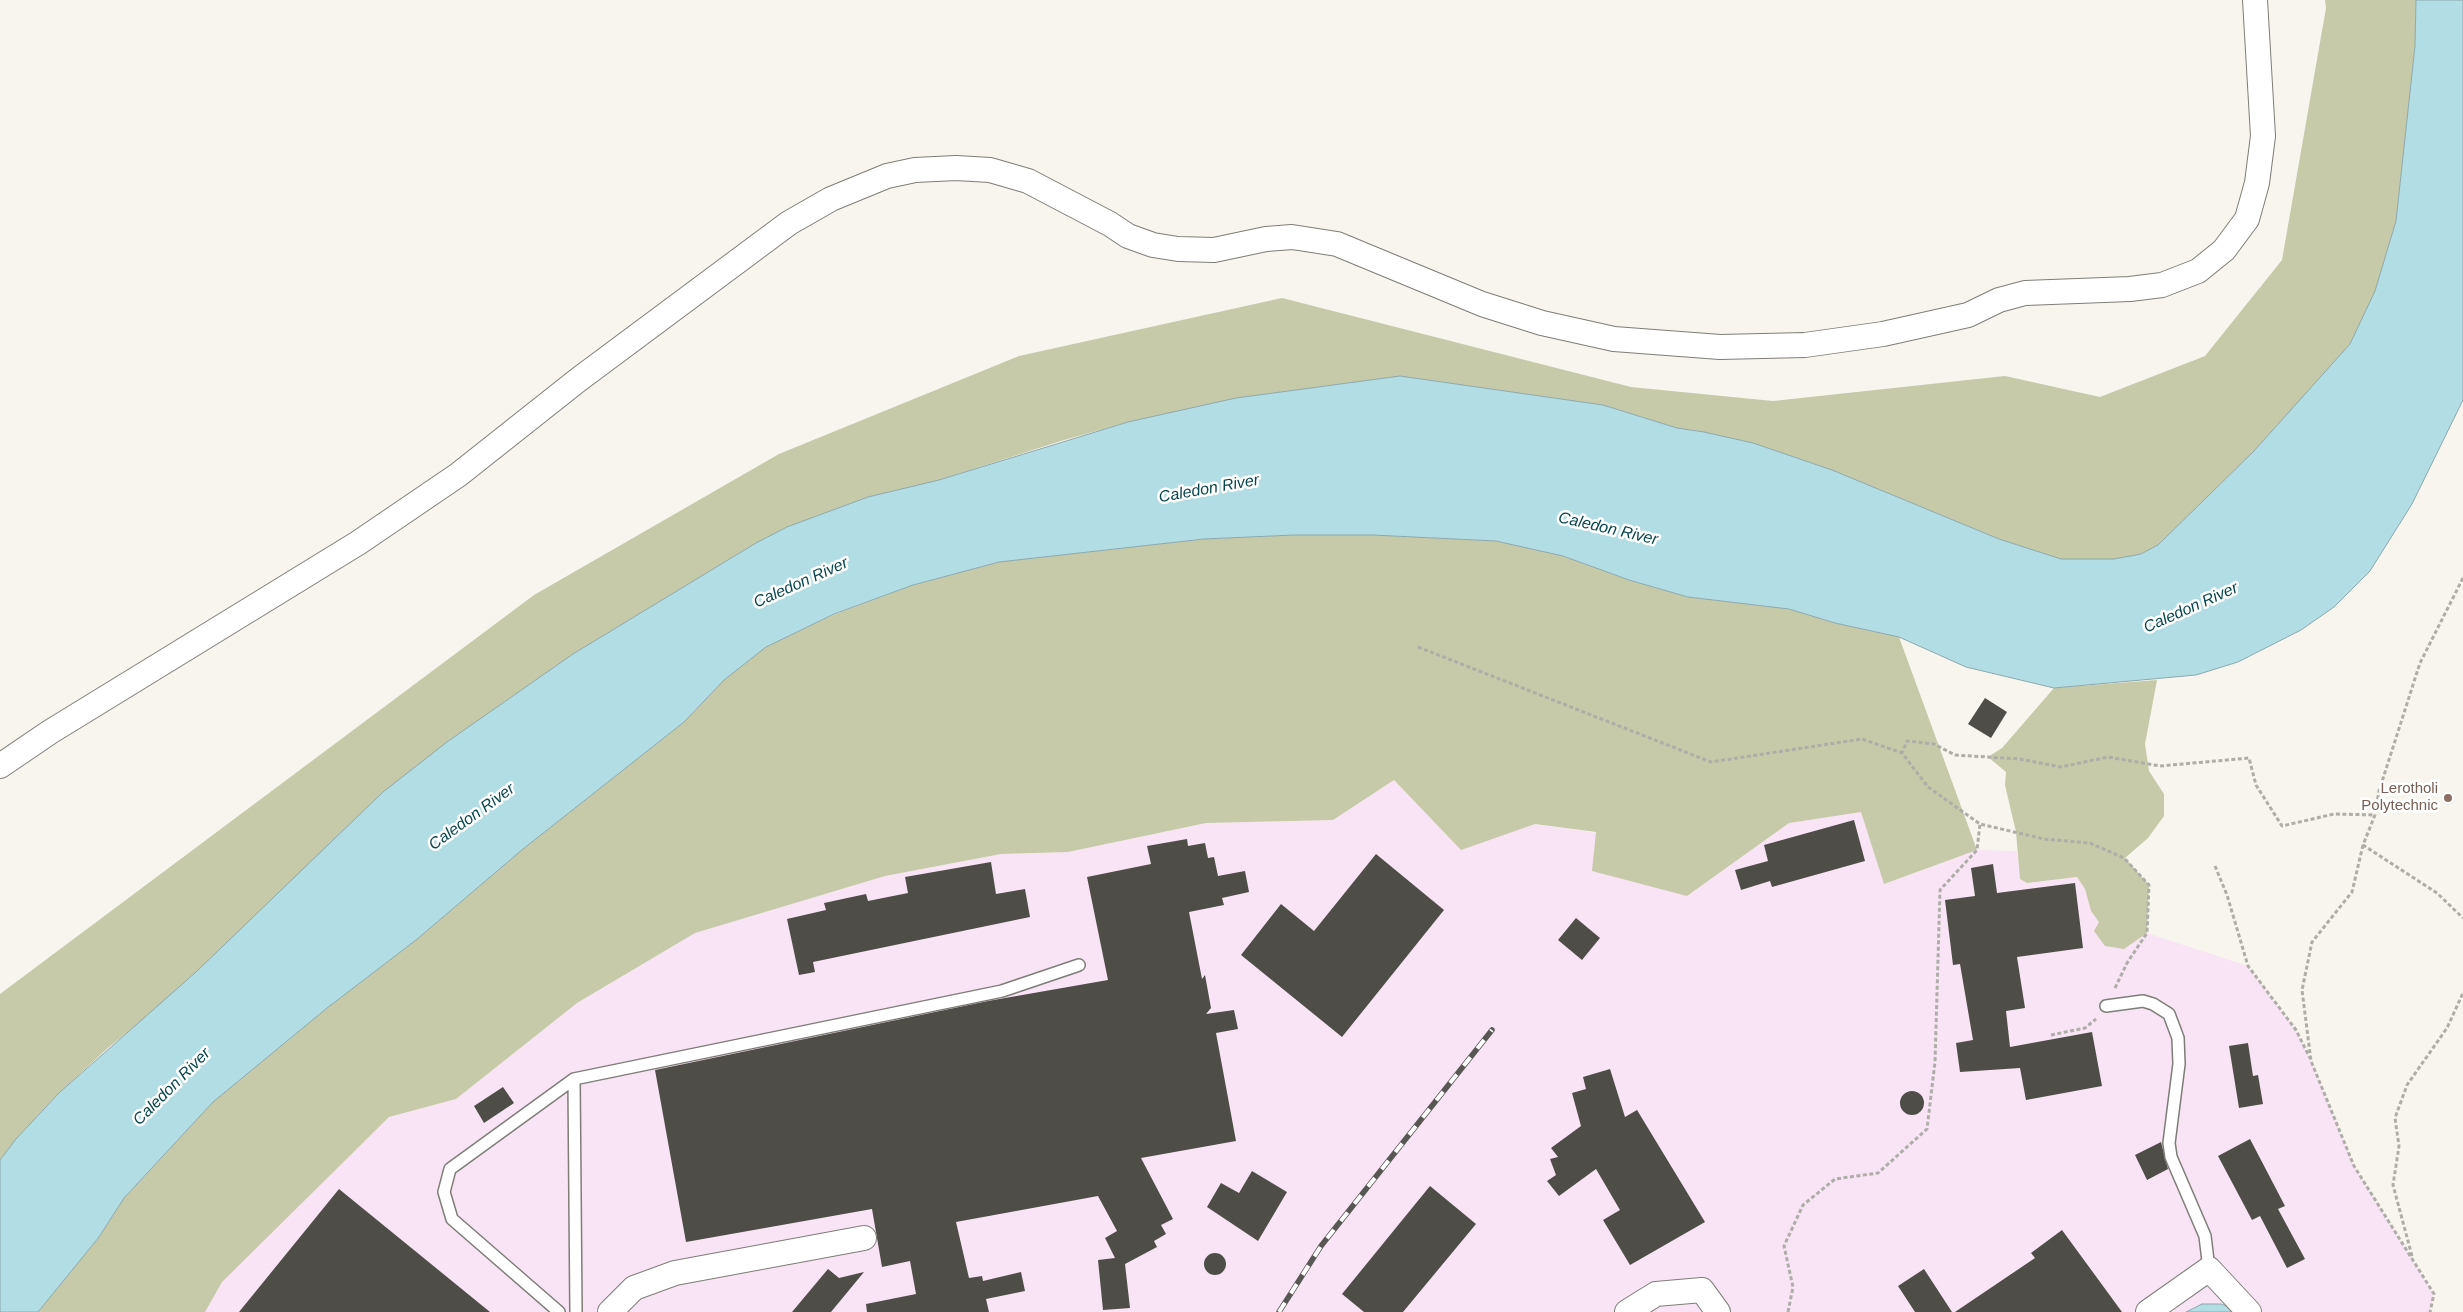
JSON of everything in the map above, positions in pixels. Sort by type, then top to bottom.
[{"type":"street","points":[[0,766],[50,732],[358,543],[435,490],[578,380],[789,223],[831,199],[887,176],[915,170],[956,168],[990,170],[1028,181],[1110,224],[1128,236],[1154,245],[1178,249],[1214,250],[1266,239],[1292,238],[1337,244],[1482,304],[1542,323],[1614,339],[1720,347],[1805,345],[1883,334],[1968,315],[1999,300],[2025,293],[2130,289],[2162,285],[2198,272],[2224,250],[2247,219],[2258,183],[2263,136],[2255,0]]},
{"type":"street","points":[[610,1312],[634,1288],[675,1273],[864,1238]]},
{"type":"street","points":[[2148,1312],[2209,1269],[2249,1312]]},
{"type":"street","points":[[1627,1312],[1656,1294],[1702,1290],[1718,1312]]},
{"type":"lane","points":[[559,1312],[452,1219],[444,1192],[450,1168],[574,1079],[1002,991],[1079,965]]},
{"type":"lane","points":[[2106,1006],[2143,1001],[2153,1004],[2169,1014],[2178,1038],[2179,1064],[2169,1143],[2170,1150],[2205,1236],[2209,1269]]},
{"type":"lane","points":[[574,1079],[576,1312]]},
{"type":"path","points":[[2311,1060],[2302,990],[2312,942],[2352,892],[2363,845],[2375,815],[2379,791],[2420,663],[2463,578]]},
{"type":"path","points":[[1418,647],[1711,762],[1862,739],[1902,753],[1928,787],[1980,824],[2044,839],[2090,843],[2124,858],[2149,885],[2147,933],[2127,963],[2106,1006],[2085,1028],[2051,1035]]},
{"type":"path","points":[[1902,753],[1907,741],[1934,744],[1955,755],[2020,759],[2061,768],[2108,757],[2160,766],[2249,758],[2256,785],[2282,826],[2334,814],[2375,815]]},
{"type":"path","points":[[1788,1312],[1793,1287],[1784,1246],[1804,1205],[1835,1179],[1878,1173],[1927,1129],[1936,1042],[1940,890],[1977,850],[1980,824]]},
{"type":"path","points":[[2363,845],[2437,894],[2463,918]]},
{"type":"path","points":[[2215,866],[2227,895],[2248,966],[2296,1030],[2311,1060],[2354,1166],[2434,1294],[2430,1312]]},
{"type":"path","points":[[2413,1260],[2394,1185],[2400,1146],[2395,1118],[2407,1085],[2447,1028],[2463,992]]},
{"type":"shaded area","points":[[1394,780],[1460,849],[1535,824],[1597,833],[1687,896],[1789,823],[1861,811],[1884,884],[1977,850],[2017,851],[2020,879],[2027,883],[2077,877],[2085,889],[2091,911],[2124,948],[2147,933],[2248,966],[2296,1030],[2311,1061],[2354,1166],[2434,1294],[2430,1312],[205,1312],[222,1282],[268,1227],[389,1117],[456,1099],[577,1003],[695,933],[885,876],[1001,854],[1068,852],[1206,823],[1333,820]]},
{"type":"green space","points":[[2325,0],[2416,0],[2415,46],[2396,221],[2375,291],[2350,344],[2315,384],[2254,451],[2177,527],[2158,545],[2141,554],[2114,559],[2061,559],[1999,539],[1832,470],[1753,443],[1677,428],[1603,405],[1400,376],[1236,398],[1128,422],[939,480],[868,497],[787,527],[756,543],[573,654],[447,742],[156,1009],[108,1048],[59,1093],[16,1139],[0,1160],[0,994],[534,595],[779,454],[1019,356],[1282,298],[1631,387],[1773,401],[2005,376],[2100,397],[2205,356],[2282,260],[2326,8]]},
{"type":"green space","points":[[1294,535],[1373,535],[1496,541],[1563,556],[1629,580],[1688,597],[1789,609],[1835,623],[1899,637],[1977,850],[1884,884],[1861,812],[1789,823],[1687,896],[1592,871],[1596,832],[1535,824],[1461,850],[1394,780],[1333,820],[1206,823],[1068,852],[1001,854],[885,876],[695,933],[577,1003],[456,1099],[389,1117],[222,1282],[205,1312],[38,1312],[99,1237],[124,1198],[213,1102],[327,1008],[416,940],[523,849],[684,722],[724,680],[765,647],[833,615],[913,585],[999,562],[1204,539]]},
{"type":"green space","points":[[2157,680],[2145,744],[2149,771],[2164,794],[2164,816],[2148,838],[2125,858],[2149,885],[2147,933],[2124,949],[2105,946],[2094,931],[2099,922],[2091,911],[2085,889],[2077,877],[2027,883],[2020,879],[2016,832],[2005,785],[2006,772],[1988,757],[2002,748],[2054,688]]},
{"type":"water","name":"Caledon River","points":[[2416,0],[2463,0],[2463,400],[2412,504],[2370,571],[2334,607],[2301,630],[2238,662],[2196,675],[2054,688],[1966,667],[1899,637],[1835,623],[1789,609],[1688,597],[1629,580],[1563,556],[1496,541],[1373,535],[1294,535],[1204,539],[999,562],[913,585],[834,614],[766,647],[724,680],[684,722],[523,849],[416,940],[327,1008],[213,1102],[124,1198],[99,1237],[38,1312],[0,1312],[0,1160],[16,1139],[59,1093],[196,972],[383,792],[447,742],[573,654],[756,543],[787,527],[868,497],[939,480],[1128,422],[1236,398],[1400,376],[1603,405],[1677,428],[1753,443],[1832,470],[1999,539],[2061,559],[2114,559],[2141,554],[2158,545],[2254,451],[2350,344],[2375,291],[2396,221],[2415,46]]},
{"type":"water","points":[[2202,1304],[2221,1304],[2241,1312],[2186,1312]]},
{"type":"building","points":[[1985,698],[2007,712],[1991,738],[1968,724]]},
{"type":"building","points":[[1854,820],[1865,861],[1772,887],[1770,881],[1741,890],[1735,870],[1768,861],[1764,845]]},
{"type":"building","points":[[1187,839],[1188,846],[1205,843],[1208,858],[1214,857],[1218,876],[1245,871],[1249,892],[1222,898],[1224,905],[1189,912],[1202,979],[1205,975],[1211,1008],[1206,1014],[1234,1010],[1238,1029],[1216,1033],[1236,1141],[1141,1158],[1173,1219],[1161,1225],[1166,1234],[1154,1241],[1157,1247],[1125,1264],[1130,1308],[1103,1310],[1098,1260],[1115,1258],[1105,1238],[1117,1231],[1098,1196],[956,1222],[969,1278],[982,1276],[983,1281],[1021,1272],[1025,1291],[986,1299],[989,1312],[867,1312],[866,1304],[916,1294],[910,1261],[882,1267],[872,1209],[686,1242],[655,1070],[988,1001],[1108,980],[1087,877],[1151,864],[1147,846]]},
{"type":"building","points":[[1376,854],[1444,910],[1342,1037],[1241,955],[1281,904],[1314,931]]},
{"type":"building","points":[[991,862],[996,894],[1025,889],[1030,917],[813,962],[815,972],[799,975],[787,919],[826,910],[824,903],[866,894],[868,901],[908,893],[905,877]]},
{"type":"building","points":[[1993,864],[1997,893],[2075,883],[2083,948],[2017,957],[2025,1008],[2006,1011],[2010,1047],[2092,1032],[2102,1086],[2026,1100],[2020,1068],[1960,1072],[1956,1043],[1973,1040],[1960,964],[1953,965],[1945,900],[1975,896],[1971,868]]},
{"type":"building","points":[[1576,918],[1600,938],[1582,960],[1558,940]]},
{"type":"building","points":[[2248,1043],[2253,1076],[2258,1075],[2263,1104],[2239,1108],[2229,1046]]},
{"type":"building","points":[[1610,1069],[1625,1117],[1637,1110],[1705,1222],[1630,1265],[1603,1220],[1620,1210],[1596,1169],[1559,1196],[1547,1181],[1556,1175],[1550,1159],[1558,1157],[1551,1148],[1581,1126],[1572,1093],[1586,1089],[1583,1077]]},
{"type":"building","points":[[503,1087],[514,1103],[484,1123],[474,1106]]},
{"type":"building","points":[[1912,1091],[1917,1092],[1923,1098],[1923,1108],[1917,1114],[1912,1115],[1907,1114],[1901,1108],[1900,1103],[1901,1098],[1907,1092]]},
{"type":"building","points":[[2250,1139],[2285,1206],[2278,1209],[2305,1259],[2287,1268],[2260,1216],[2252,1220],[2218,1156]]},
{"type":"building","points":[[2161,1142],[2168,1169],[2147,1180],[2135,1155]]},
{"type":"building","points":[[1252,1171],[1287,1192],[1258,1241],[1207,1207],[1221,1183],[1239,1193]]},
{"type":"building","points":[[1430,1186],[1476,1224],[1403,1312],[1364,1312],[1342,1294]]},
{"type":"building","points":[[339,1189],[490,1312],[239,1312]]},
{"type":"building","points":[[2062,1230],[2122,1312],[1955,1312],[2035,1258],[2031,1253]]},
{"type":"building","points":[[1215,1253],[1223,1256],[1226,1264],[1223,1272],[1215,1275],[1207,1272],[1204,1264],[1207,1256]]},
{"type":"building","points":[[828,1269],[839,1278],[864,1272],[831,1312],[792,1312]]},
{"type":"building","points":[[1924,1269],[1952,1312],[1915,1312],[1898,1286]]},
{"type":"railway","points":[[1279,1312],[1321,1246],[1492,1030]]},
{"type":"place","name":"Lerotholi Polytechnic","points":[[2448,798]]}]
